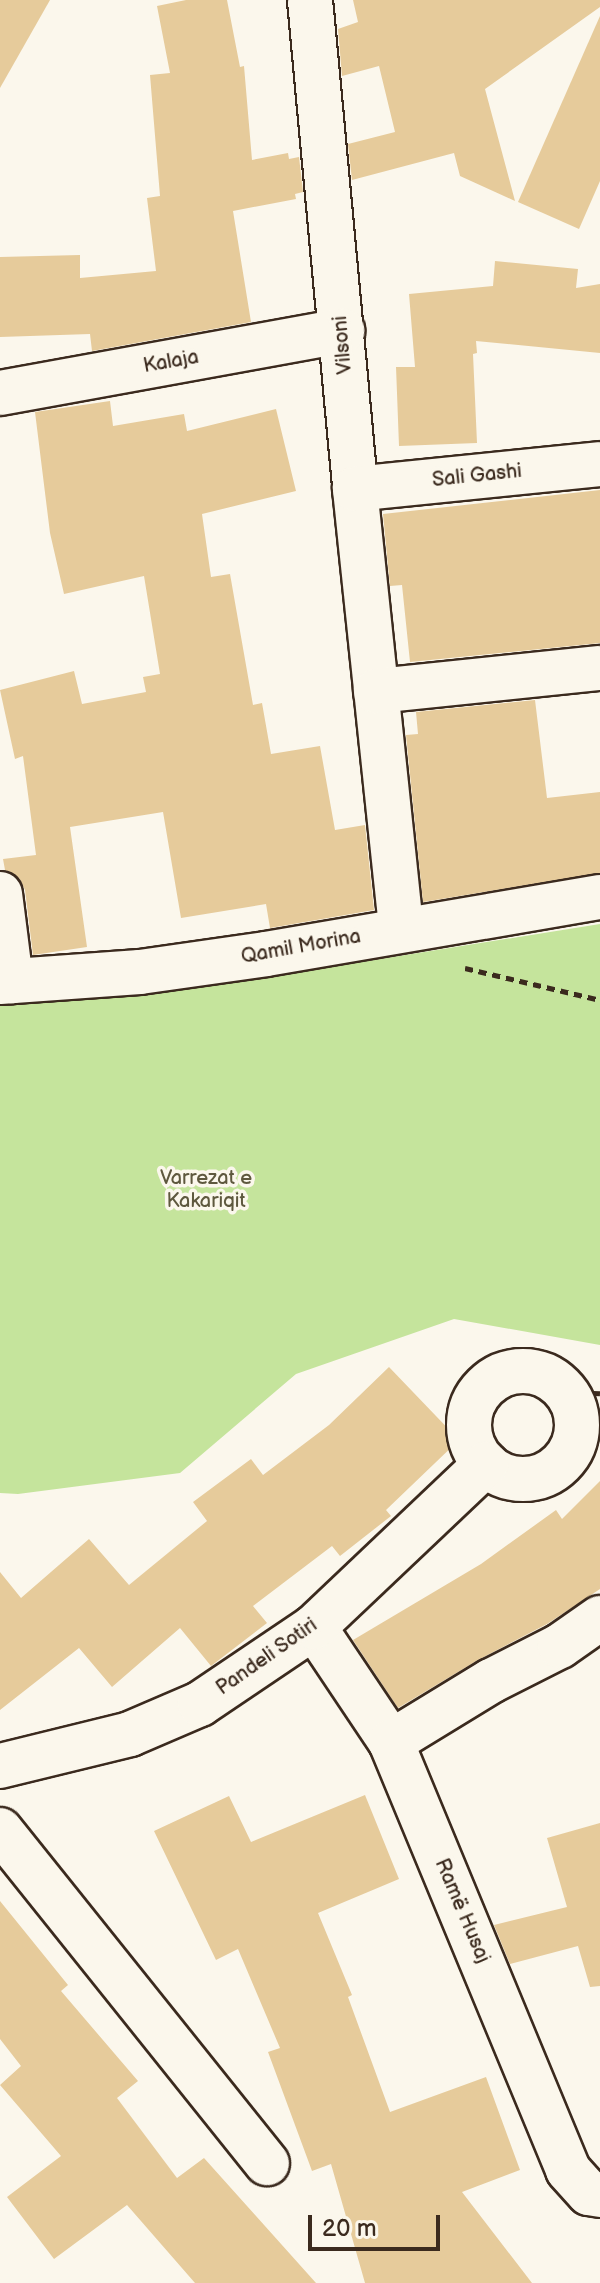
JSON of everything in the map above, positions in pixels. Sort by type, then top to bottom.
[{"type":"street","name":"Vilsoni","points":[[310,0],[355,489],[401,929]]},
{"type":"street","name":"Kalaja","points":[[0,393],[342,331]]},
{"type":"street","name":"Sali Gashi","points":[[355,489],[600,464]]},
{"type":"street","points":[[376,691],[600,668]]},
{"type":"street","points":[[0,894],[6,981]]},
{"type":"street","name":"Qamil Morina","points":[[6,981],[140,972],[600,897]]},
{"type":"street","points":[[537,1373],[583,1392],[574,1408],[577,1425],[574,1443],[565,1459],[535,1478],[517,1479],[486,1464],[475,1450],[470,1433],[476,1399],[487,1385],[502,1376],[537,1373]]},
{"type":"street","name":"Pandeli Sotiri","points":[[0,1766],[130,1734],[200,1704],[314,1627],[486,1464]]},
{"type":"street","points":[[391,1742],[491,1681],[560,1646],[600,1618]]},
{"type":"street","name":"Ramë Husaj","points":[[314,1627],[391,1742],[568,2170],[589,2193],[600,2195]]},
{"type":"street","points":[[0,1830],[267,2163]]},
{"type":"path","points":[[449,964],[600,1000]]},
{"type":"green space","name":"Varrezat e Kakariqit","points":[[600,924],[600,1345],[454,1319],[296,1374],[180,1473],[18,1494],[0,1493],[0,1005],[230,983]]},
{"type":"building","points":[[0,0],[50,0],[0,88]]},
{"type":"building","points":[[186,0],[227,0],[240,67],[244,66],[252,160],[288,153],[289,159],[299,157],[303,192],[295,194],[296,199],[233,211],[251,322],[92,351],[90,334],[0,337],[0,257],[80,255],[80,278],[156,271],[147,198],[160,196],[150,75],[170,73],[157,6]]},
{"type":"building","points":[[353,0],[600,0],[600,7],[485,89],[515,201],[460,176],[454,153],[352,180],[348,144],[395,132],[379,66],[342,76],[338,29],[358,22]]},
{"type":"building","points":[[600,16],[600,181],[579,229],[518,202]]},
{"type":"building","points":[[495,261],[578,269],[576,288],[600,284],[600,353],[476,341],[477,353],[473,354],[477,443],[399,446],[396,367],[415,367],[409,294],[493,286]]},
{"type":"building","points":[[110,401],[113,426],[184,414],[187,431],[276,409],[296,491],[202,514],[211,577],[230,574],[253,705],[262,703],[271,754],[320,746],[335,830],[365,825],[374,910],[270,928],[266,904],[181,918],[163,812],[70,827],[87,947],[33,955],[25,890],[19,878],[5,870],[3,859],[36,855],[23,756],[15,759],[0,690],[74,671],[82,704],[146,692],[143,677],[160,674],[144,576],[64,594],[50,533],[35,412]]},
{"type":"building","points":[[600,490],[600,643],[410,662],[402,585],[390,586],[383,514]]},
{"type":"building","points":[[535,700],[547,798],[600,792],[600,873],[423,902],[406,735],[418,734],[416,712]]},
{"type":"building","points":[[389,1367],[459,1440],[386,1510],[391,1516],[340,1556],[332,1546],[253,1606],[267,1623],[211,1666],[180,1628],[112,1687],[79,1648],[0,1710],[0,1572],[21,1598],[89,1539],[129,1585],[207,1521],[193,1502],[251,1459],[263,1475],[329,1425]]},
{"type":"building","points":[[600,1481],[600,1589],[547,1624],[478,1660],[398,1708],[353,1640],[481,1564],[556,1510],[562,1519]]},
{"type":"building","points":[[365,1795],[399,1879],[318,1913],[352,1995],[348,1997],[390,2112],[486,2077],[520,2170],[462,2192],[532,2283],[365,2283],[331,2164],[312,2171],[268,2052],[280,2048],[238,1949],[216,1960],[154,1831],[229,1796],[251,1842]]},
{"type":"building","points":[[600,1823],[600,1986],[590,1987],[578,1946],[510,1964],[494,1925],[567,1907],[547,1838]]},
{"type":"building","points":[[0,1901],[68,1985],[61,1991],[138,2081],[117,2098],[177,2178],[204,2158],[316,2283],[195,2283],[127,2205],[54,2259],[7,2197],[61,2156],[0,2085],[21,2066],[0,2039]]}]
